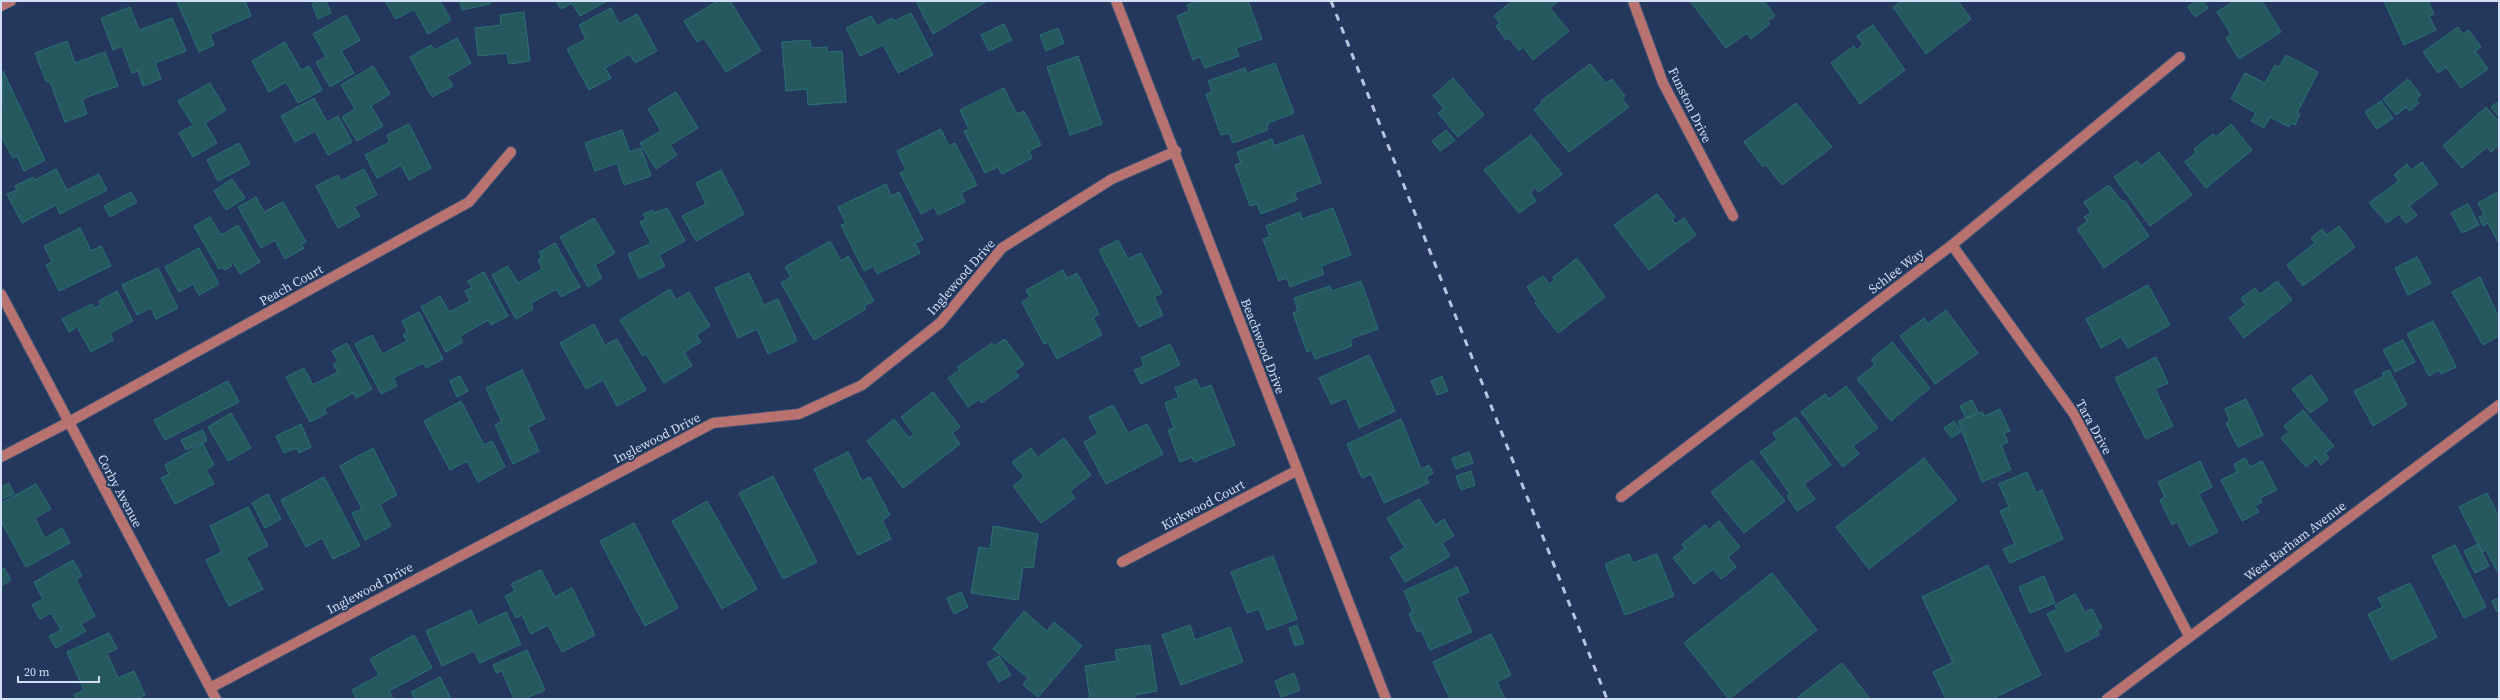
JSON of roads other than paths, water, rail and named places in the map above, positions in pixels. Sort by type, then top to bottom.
[{"type":"street","points":[[1,6],[11,1]]},
{"type":"street","name":"Beachwood Drive","points":[[1116,1],[1176,151],[1296,471],[1386,699]]},
{"type":"street","name":"Funston Drive","points":[[1634,1],[1663,83],[1733,216]]},
{"type":"street","name":"Schlee Way","points":[[1621,497],[1952,245],[2180,57]]},
{"type":"street","name":"Inglewood Drive","points":[[210,688],[713,423],[799,414],[862,385],[940,323],[1002,248],[1112,179],[1176,151]]},
{"type":"street","name":"Peach Court","points":[[1,456],[68,422],[469,202],[511,152]]},
{"type":"street","name":"Tara Drive","points":[[1952,245],[2074,414],[2190,636]]},
{"type":"street","name":"Corby Avenue","points":[[1,294],[216,699]]},
{"type":"street","name":"West Barham Avenue","points":[[2107,699],[2499,405]]},
{"type":"street","name":"Kirkwood Court","points":[[1122,562],[1296,471]]},
{"type":"railway","points":[[1331,1],[1607,699]]}]
